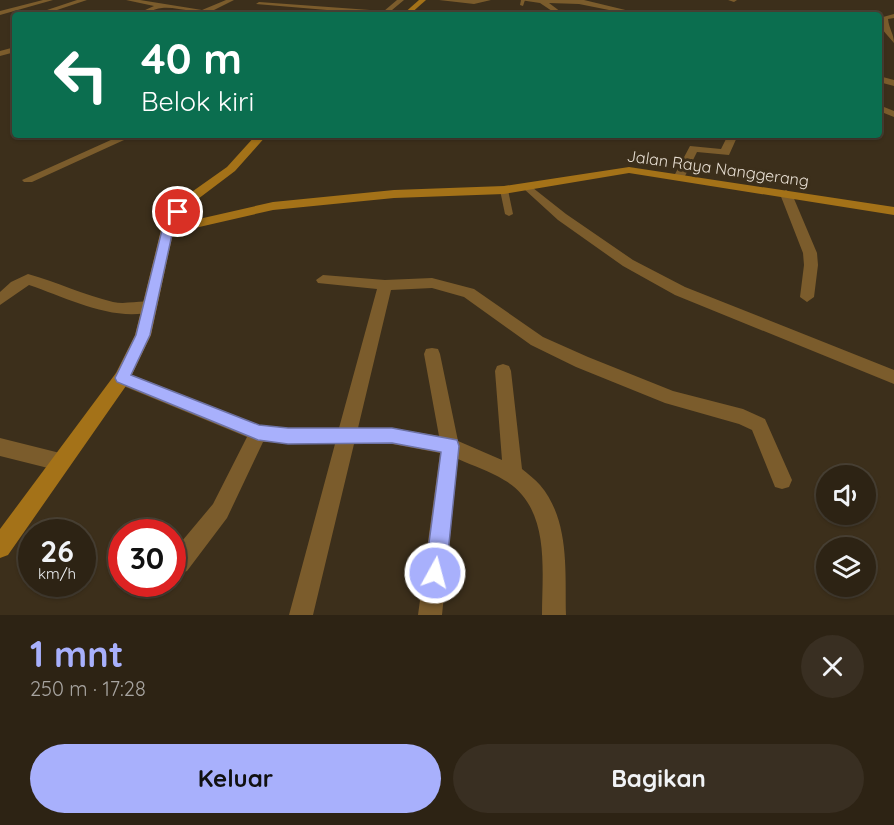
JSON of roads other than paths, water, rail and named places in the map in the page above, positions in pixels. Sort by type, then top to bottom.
[{"type":"street","points":[[12,0],[18,3],[32,0]]},
{"type":"street","points":[[0,13],[50,0]]},
{"type":"street","points":[[45,12],[84,0]]},
{"type":"street","points":[[129,0],[204,12],[231,0]]},
{"type":"street","points":[[340,9],[353,0]]},
{"type":"street","points":[[388,12],[401,0]]},
{"type":"street","points":[[409,12],[423,0]]},
{"type":"street","points":[[442,0],[474,2],[488,0]]},
{"type":"street","points":[[541,0],[558,12]]},
{"type":"street","points":[[523,2],[580,1],[630,12]]},
{"type":"street","points":[[259,4],[375,12]]},
{"type":"street","points":[[145,12],[161,6]]},
{"type":"street","points":[[894,16],[885,18],[885,28],[894,41]]},
{"type":"street","points":[[28,180],[123,138]]},
{"type":"street","points":[[0,546],[122,378],[143,335],[167,230],[178,212],[190,199],[231,169],[259,138]]},
{"type":"street","points":[[680,176],[694,148],[725,153],[732,138]]},
{"type":"street","name":"Jalan Raya Nanggerang","points":[[167,230],[273,206],[394,194],[504,190],[629,170],[680,176],[894,211]]},
{"type":"street","points":[[528,187],[562,217],[628,263],[680,291],[894,377]]},
{"type":"street","points":[[786,194],[810,253],[812,265],[807,297]]},
{"type":"street","points":[[0,300],[28,279],[111,307],[128,310],[150,307]]},
{"type":"street","points":[[323,280],[385,285],[432,283],[469,293],[537,341],[582,362],[671,398],[743,417],[759,425],[782,480]]},
{"type":"street","points":[[301,615],[385,285]]},
{"type":"street","points":[[430,615],[450,446],[432,354]]},
{"type":"street","points":[[503,371],[513,474]]},
{"type":"street","points":[[122,378],[262,433],[288,436],[392,436],[450,446],[513,474],[534,492],[547,516],[553,551],[554,615]]},
{"type":"street","points":[[186,554],[220,511],[262,433]]},
{"type":"street","points":[[0,447],[60,462]]},
{"type":"lane","points":[[504,190],[509,214]]}]
